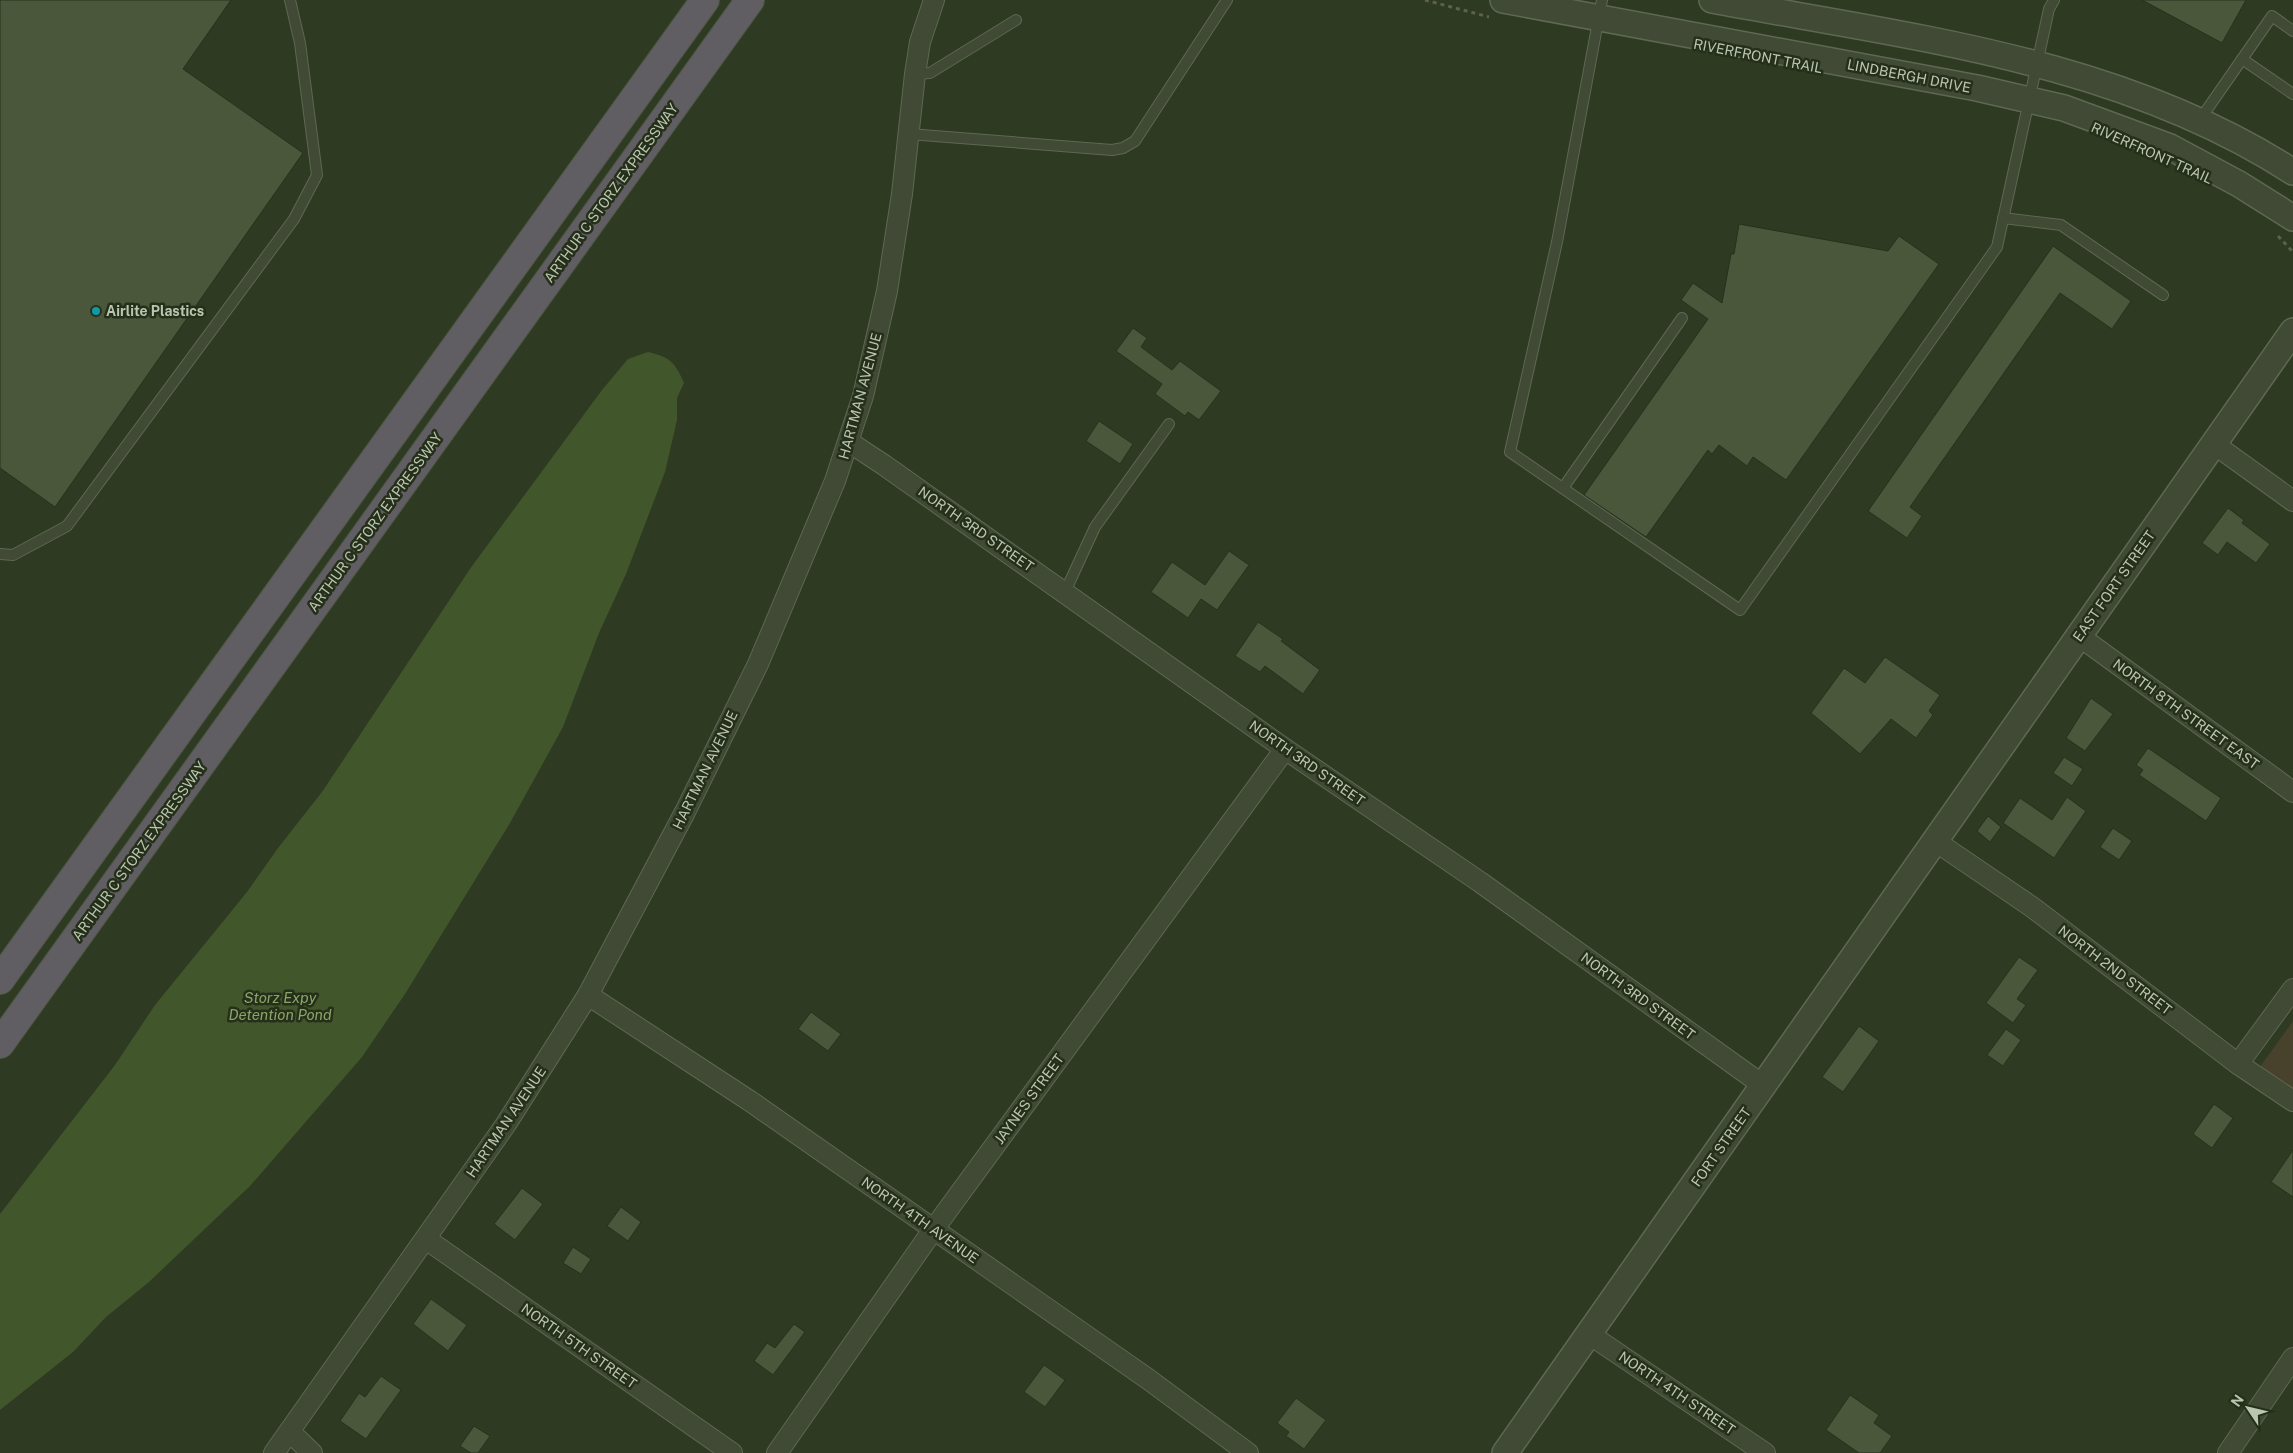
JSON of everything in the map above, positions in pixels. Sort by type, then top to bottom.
[{"type":"highway","points":[[0,980],[705,0]]},
{"type":"highway","name":"ARTHUR C STORZ EXPRESSWAY","points":[[0,1044],[750,0]]},
{"type":"street","name":"HARTMAN AVENUE","points":[[274,1453],[506,1124],[588,995],[685,812],[758,664],[836,481],[863,396],[887,291],[902,194],[914,74],[920,42],[934,0]]},
{"type":"street","points":[[1712,0],[1973,49],[2132,92],[2198,120],[2242,142],[2293,172]]},
{"type":"street","name":"LINDBERGH DRIVE","points":[[1499,9],[1601,9],[2029,99],[2104,122],[2170,147],[2239,184],[2283,224]]},
{"type":"street","name":"EAST FORT STREET","points":[[1936,841],[2293,331]]},
{"type":"street","name":"NORTH 3RD STREET","points":[[849,442],[1065,592],[1285,749],[1480,882],[1764,1086]]},
{"type":"street","points":[[2214,444],[2293,500]]},
{"type":"street","name":"NORTH 8TH STREET EAST","points":[[2079,636],[2293,792]]},
{"type":"street","name":"JAYNES STREET","points":[[777,1453],[933,1230],[1285,749]]},
{"type":"street","name":"NORTH 2ND STREET","points":[[1936,841],[2032,907],[2238,1064],[2293,1101]]},
{"type":"street","name":"FORT STREET","points":[[1505,1453],[1936,841]]},
{"type":"street","points":[[2238,1064],[2293,989]]},
{"type":"street","name":"NORTH 4TH AVENUE","points":[[588,995],[750,1101],[1148,1379],[1248,1453]]},
{"type":"street","name":"NORTH 5TH STREET","points":[[426,1239],[732,1453]]},
{"type":"street","name":"NORTH 4TH STREET","points":[[1589,1334],[1765,1453]]},
{"type":"street","points":[[2228,1453],[2293,1358]]},
{"type":"street","points":[[290,1432],[312,1453]]},
{"type":"lane","points":[[0,554],[13,555],[67,526],[294,219],[316,175],[300,44],[290,0]]},
{"type":"lane","points":[[909,134],[1112,150],[1123,148],[1135,141],[1227,0]]},
{"type":"lane","points":[[1601,9],[1557,242],[1510,452],[1740,610],[1997,247],[2049,9],[2054,0]]},
{"type":"lane","points":[[2198,120],[2272,16],[2293,31]]},
{"type":"lane","points":[[914,74],[930,73],[1016,20]]},
{"type":"lane","points":[[2242,59],[2293,94]]},
{"type":"lane","points":[[2003,218],[2061,225],[2163,295]]},
{"type":"lane","points":[[1563,488],[1682,318]]},
{"type":"lane","points":[[1065,592],[1095,527],[1169,424]]},
{"type":"path","points":[[1425,0],[1499,9]]},
{"type":"path","points":[[2283,224],[2293,252]]},
{"type":"shaded area","points":[[2293,1021],[2293,1103],[2254,1075]]},
{"type":"water","name":"Storz Expy Detention Pond","points":[[648,352],[667,358],[678,370],[684,383],[677,398],[677,420],[665,472],[626,574],[599,633],[563,727],[510,823],[405,994],[362,1057],[250,1186],[149,1282],[106,1317],[73,1352],[0,1410],[0,1214],[115,1065],[155,1005],[247,892],[278,848],[322,792],[472,566],[602,390],[628,359]]},
{"type":"building","name":"Airlite Plastics","points":[[0,0],[231,0],[183,69],[303,153],[55,507],[0,468]]},
{"type":"building","points":[[2142,0],[2246,0],[2222,43]]},
{"type":"building","points":[[1739,224],[1888,251],[1899,236],[1939,264],[1786,480],[1753,457],[1747,466],[1719,445],[1712,454],[1708,450],[1646,537],[1584,495],[1708,319],[1681,300],[1693,283],[1722,303],[1731,254],[1734,254]]},
{"type":"building","points":[[2053,246],[2131,301],[2112,329],[2060,293],[1910,507],[1922,516],[1907,538],[1868,511]]},
{"type":"building","points":[[1133,328],[1147,338],[1141,347],[1172,370],[1180,361],[1221,391],[1199,420],[1188,412],[1185,416],[1155,394],[1162,384],[1116,351]]},
{"type":"building","points":[[1099,421],[1133,444],[1120,464],[1086,441]]},
{"type":"building","points":[[2228,508],[2244,520],[2242,523],[2270,544],[2256,563],[2227,542],[2218,555],[2202,543]]},
{"type":"building","points":[[1229,551],[1249,565],[1217,610],[1201,599],[1188,618],[1151,592],[1172,562],[1205,585]]},
{"type":"building","points":[[1258,622],[1283,639],[1281,641],[1320,670],[1303,694],[1265,666],[1260,672],[1235,656]]},
{"type":"building","points":[[1885,657],[1940,695],[1929,711],[1933,715],[1916,738],[1891,719],[1860,754],[1811,713],[1844,668],[1865,683]]},
{"type":"building","points":[[2091,698],[2113,714],[2085,751],[2066,738]]},
{"type":"building","points":[[2148,748],[2221,798],[2206,821],[2139,775],[2143,770],[2136,765]]},
{"type":"building","points":[[2064,757],[2083,769],[2072,786],[2053,773]]},
{"type":"building","points":[[2067,797],[2086,811],[2054,858],[2003,823],[2020,798],[2052,820]]},
{"type":"building","points":[[1988,816],[2001,827],[1990,842],[1977,831]]},
{"type":"building","points":[[2113,828],[2132,841],[2119,860],[2100,847]]},
{"type":"building","points":[[2019,957],[2038,970],[2017,999],[2026,1005],[2013,1023],[1986,1003]]},
{"type":"building","points":[[811,1012],[841,1034],[828,1051],[798,1029]]},
{"type":"building","points":[[1859,1026],[1879,1041],[1843,1092],[1822,1077]]},
{"type":"building","points":[[2006,1029],[2021,1040],[2003,1066],[1987,1055]]},
{"type":"building","points":[[2214,1104],[2233,1118],[2212,1148],[2193,1134]]},
{"type":"building","points":[[2293,1150],[2293,1197],[2271,1182]]},
{"type":"building","points":[[522,1188],[543,1204],[515,1240],[494,1224]]},
{"type":"building","points":[[621,1207],[641,1222],[628,1241],[607,1226]]},
{"type":"building","points":[[573,1247],[591,1259],[581,1274],[563,1263]]},
{"type":"building","points":[[431,1299],[467,1325],[448,1351],[413,1324]]},
{"type":"building","points":[[794,1324],[805,1332],[773,1375],[754,1361],[767,1343],[775,1348]]},
{"type":"building","points":[[1044,1365],[1065,1380],[1045,1407],[1024,1392]]},
{"type":"building","points":[[381,1376],[401,1390],[366,1439],[340,1421],[359,1393],[365,1397]]},
{"type":"building","points":[[1850,1395],[1879,1415],[1874,1423],[1892,1436],[1880,1453],[1859,1453],[1826,1430]]},
{"type":"building","points":[[1296,1398],[1326,1420],[1304,1449],[1286,1436],[1289,1432],[1277,1423]]},
{"type":"building","points":[[474,1426],[490,1436],[478,1453],[471,1453],[460,1446]]},
{"type":"place","name":"Airlite Plastics","points":[[96,311]]}]
